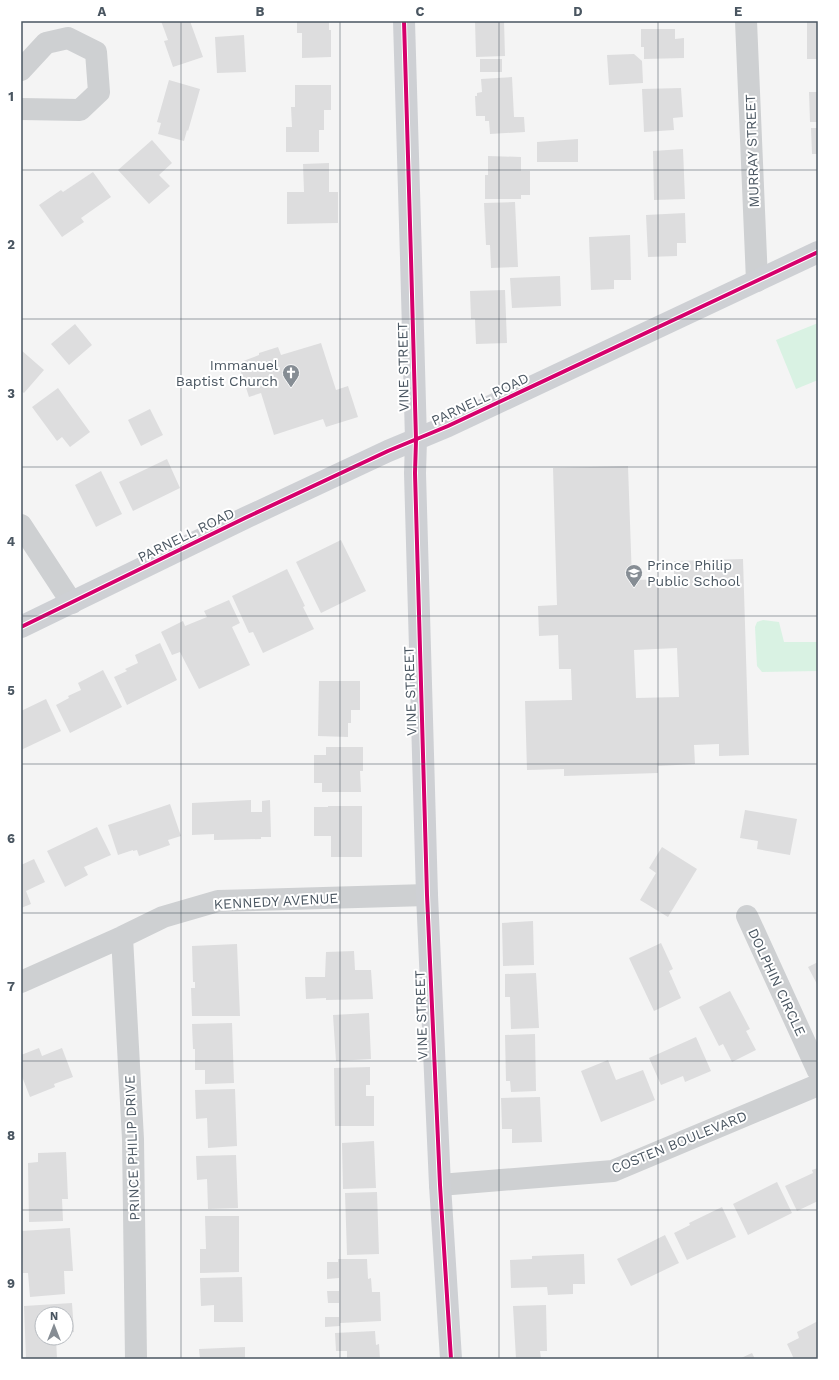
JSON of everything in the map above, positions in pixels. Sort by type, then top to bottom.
[{"type":"street","name":"VINE STREET","points":[[404,21],[427,895],[440,1185],[451,1359]]},
{"type":"street","name":"MURRAY STREET","points":[[746,21],[757,281]]},
{"type":"street","points":[[21,70],[46,44],[68,38],[96,52],[99,92],[80,110],[21,109]]},
{"type":"street","name":"PARNELL ROAD","points":[[21,628],[245,518],[388,451],[448,426],[818,252]]},
{"type":"street","points":[[21,525],[72,603]]},
{"type":"street","name":"KENNEDY AVENUE","points":[[21,982],[163,917],[218,900],[427,895]]},
{"type":"street","name":"DOLPHIN CIRCLE","points":[[747,916],[818,1071]]},
{"type":"street","name":"PRINCE PHILIP DRIVE","points":[[122,937],[133,1139],[136,1359]]},
{"type":"street","name":"COSTEN BOULEVARD","points":[[440,1185],[613,1171],[818,1085]]},
{"type":"green space","points":[[818,323],[818,380],[796,389],[776,340]]},
{"type":"green space","points":[[763,620],[779,622],[784,642],[818,642],[818,671],[762,672],[757,666],[755,627],[757,622]]},
{"type":"building","points":[[161,21],[190,21],[203,57],[173,67],[164,41],[168,40]]},
{"type":"building","points":[[297,21],[329,21],[329,30],[331,30],[331,57],[302,58],[302,33],[297,33]]},
{"type":"building","points":[[475,21],[504,21],[505,56],[476,57]]},
{"type":"building","points":[[807,21],[818,21],[818,59],[807,59]]},
{"type":"building","points":[[641,29],[675,29],[675,39],[684,38],[684,58],[644,59],[644,47],[641,47]]},
{"type":"building","points":[[244,35],[246,72],[217,73],[215,37]]},
{"type":"building","points":[[634,54],[642,61],[643,83],[609,85],[607,55]]},
{"type":"building","points":[[480,59],[502,59],[502,72],[480,72]]},
{"type":"building","points":[[512,77],[514,117],[524,117],[525,132],[490,134],[489,121],[485,121],[485,116],[476,116],[475,96],[477,96],[477,93],[482,92],[481,79]]},
{"type":"building","points":[[169,80],[200,89],[184,141],[158,134],[161,123],[157,122]]},
{"type":"building","points":[[295,85],[331,85],[331,110],[324,110],[324,130],[319,130],[319,152],[286,152],[286,127],[292,127],[291,107],[295,107]]},
{"type":"building","points":[[681,88],[683,117],[673,118],[674,130],[644,132],[642,89]]},
{"type":"building","points":[[809,92],[818,92],[818,122],[810,122]]},
{"type":"building","points":[[811,128],[818,128],[818,159],[817,154],[812,154]]},
{"type":"building","points":[[578,139],[578,162],[537,162],[537,142]]},
{"type":"building","points":[[152,140],[172,163],[159,175],[170,186],[149,204],[118,170]]},
{"type":"building","points":[[683,149],[685,199],[654,200],[653,151]]},
{"type":"building","points":[[488,156],[521,157],[521,171],[530,171],[530,195],[521,195],[521,199],[485,199],[485,175],[488,175]]},
{"type":"building","points":[[329,163],[329,192],[338,192],[338,223],[287,224],[287,192],[304,192],[303,164]]},
{"type":"building","points":[[93,172],[111,197],[81,218],[84,222],[62,237],[39,205],[61,190],[63,192]]},
{"type":"building","points":[[515,202],[518,267],[491,268],[490,245],[486,245],[484,203]]},
{"type":"building","points":[[685,213],[686,243],[677,243],[677,256],[648,257],[646,215]]},
{"type":"building","points":[[630,235],[631,280],[614,280],[614,289],[591,290],[589,237]]},
{"type":"building","points":[[560,276],[561,306],[512,308],[510,278]]},
{"type":"building","points":[[505,290],[507,343],[476,344],[475,319],[471,319],[470,291]]},
{"type":"building","points":[[75,324],[92,345],[69,365],[51,344]]},
{"type":"building","name":"Immanuel Baptist Church","points":[[321,343],[336,390],[348,386],[358,417],[326,427],[323,419],[274,435],[261,393],[249,397],[238,363],[259,355],[259,353],[278,347],[281,355]]},
{"type":"building","points":[[21,350],[44,370],[24,393],[21,391]]},
{"type":"building","points":[[58,388],[90,432],[70,447],[62,437],[57,441],[32,407]]},
{"type":"building","points":[[150,409],[163,435],[141,446],[128,420]]},
{"type":"building","points":[[167,459],[180,488],[133,511],[119,482]]},
{"type":"building","points":[[628,466],[632,580],[674,579],[674,561],[743,559],[749,755],[719,756],[719,744],[694,745],[695,764],[658,766],[658,773],[564,776],[564,769],[527,770],[525,701],[572,700],[571,669],[559,669],[558,635],[539,636],[538,606],[557,605],[553,468]],"holes":[[[677,648],[679,697],[636,698],[634,650]]]},
{"type":"building","points":[[101,471],[122,514],[96,527],[75,485]]},
{"type":"building","points":[[341,540],[366,591],[321,613],[296,562]]},
{"type":"building","points":[[287,569],[305,606],[303,607],[314,629],[263,653],[253,632],[249,633],[232,596]]},
{"type":"building","points":[[229,600],[240,623],[232,627],[250,665],[199,689],[180,652],[172,655],[161,632],[183,621],[185,626],[207,617],[204,611]]},
{"type":"building","points":[[160,643],[177,680],[127,705],[114,677],[127,671],[125,669],[138,663],[135,655]]},
{"type":"building","points":[[103,670],[122,707],[70,733],[56,705],[69,698],[68,696],[81,690],[78,683]]},
{"type":"building","points":[[319,681],[360,681],[360,710],[351,710],[351,723],[348,723],[348,737],[318,736]]},
{"type":"building","points":[[46,699],[61,731],[21,750],[21,711]]},
{"type":"building","points":[[326,747],[363,747],[363,771],[360,771],[361,792],[322,792],[322,783],[314,783],[314,755],[326,755]]},
{"type":"building","points":[[251,800],[251,812],[262,812],[262,801],[270,800],[271,837],[261,837],[261,839],[214,840],[214,834],[192,835],[192,803]]},
{"type":"building","points":[[170,804],[181,836],[168,840],[170,845],[139,856],[137,850],[118,855],[108,825]]},
{"type":"building","points":[[362,806],[362,857],[331,857],[331,836],[314,836],[314,807]]},
{"type":"building","points":[[745,810],[797,819],[790,855],[757,849],[758,841],[740,838]]},
{"type":"building","points":[[97,827],[111,855],[84,867],[88,875],[65,887],[47,851]]},
{"type":"building","points":[[662,847],[697,869],[668,917],[640,900],[656,873],[649,868]]},
{"type":"building","points":[[34,859],[45,882],[26,891],[31,904],[21,908],[21,865]]},
{"type":"building","points":[[533,921],[534,965],[503,966],[502,923]]},
{"type":"building","points":[[661,943],[673,969],[669,971],[681,998],[654,1011],[629,958]]},
{"type":"building","points":[[237,944],[240,1016],[192,1016],[191,988],[195,988],[195,982],[193,982],[192,946]]},
{"type":"building","points":[[354,951],[355,970],[371,970],[373,999],[306,999],[305,977],[325,977],[326,952]]},
{"type":"building","points":[[818,962],[818,986],[808,967]]},
{"type":"building","points":[[536,973],[539,1028],[511,1029],[510,997],[505,997],[505,974]]},
{"type":"building","points":[[730,991],[750,1029],[746,1031],[756,1050],[732,1062],[723,1044],[719,1046],[699,1007]]},
{"type":"building","points":[[369,1013],[371,1059],[336,1061],[333,1015]]},
{"type":"building","points":[[232,1023],[234,1083],[205,1084],[205,1070],[195,1070],[195,1049],[193,1049],[192,1024]]},
{"type":"building","points":[[535,1034],[536,1091],[511,1092],[510,1081],[506,1081],[505,1035]]},
{"type":"building","points":[[696,1037],[711,1071],[685,1082],[683,1076],[661,1085],[649,1058]]},
{"type":"building","points":[[39,1048],[42,1056],[62,1048],[73,1077],[54,1084],[55,1087],[30,1097],[21,1074],[21,1055]]},
{"type":"building","points":[[608,1060],[616,1080],[643,1070],[655,1100],[601,1122],[581,1071]]},
{"type":"building","points":[[370,1067],[370,1085],[366,1085],[366,1096],[374,1096],[374,1126],[335,1126],[334,1068]]},
{"type":"building","points":[[235,1089],[237,1146],[208,1148],[207,1118],[196,1119],[195,1090]]},
{"type":"building","points":[[540,1097],[542,1142],[512,1143],[512,1129],[502,1129],[501,1098]]},
{"type":"building","points":[[374,1141],[376,1188],[343,1189],[342,1143]]},
{"type":"building","points":[[66,1152],[68,1199],[62,1199],[63,1221],[29,1222],[28,1163],[38,1162],[38,1153]]},
{"type":"building","points":[[236,1155],[238,1208],[208,1209],[207,1179],[197,1180],[196,1156]]},
{"type":"building","points":[[818,1168],[818,1201],[797,1211],[785,1186],[813,1173],[812,1170]]},
{"type":"building","points":[[777,1182],[792,1213],[748,1235],[733,1204]]},
{"type":"building","points":[[377,1192],[379,1254],[347,1255],[345,1193]]},
{"type":"building","points":[[722,1207],[736,1237],[687,1260],[674,1233],[690,1225],[689,1223]]},
{"type":"building","points":[[205,1216],[239,1216],[239,1272],[200,1273],[200,1249],[206,1249]]},
{"type":"building","points":[[70,1228],[73,1271],[64,1271],[65,1294],[30,1297],[28,1273],[23,1273],[21,1231]]},
{"type":"building","points":[[665,1235],[679,1263],[631,1286],[617,1259]]},
{"type":"building","points":[[584,1254],[585,1284],[573,1284],[573,1294],[548,1295],[547,1287],[511,1288],[510,1260],[532,1259],[532,1256]]},
{"type":"building","points":[[338,1259],[367,1259],[368,1279],[371,1278],[372,1292],[380,1292],[381,1321],[340,1323],[340,1326],[325,1327],[325,1317],[339,1317],[339,1303],[328,1303],[327,1291],[339,1291],[339,1278],[327,1279],[327,1262],[338,1262]]},
{"type":"building","points":[[242,1277],[243,1322],[214,1322],[214,1305],[201,1306],[200,1278]]},
{"type":"building","points":[[72,1303],[72,1306],[34,1306],[34,1346],[56,1346],[57,1359],[26,1359],[24,1306]]},
{"type":"building","points":[[546,1305],[547,1351],[540,1351],[541,1359],[516,1359],[513,1306]]},
{"type":"building","points":[[818,1321],[818,1357],[814,1359],[794,1359],[787,1344],[799,1338],[797,1332]]},
{"type":"building","points":[[375,1331],[376,1345],[379,1344],[380,1359],[347,1359],[347,1351],[336,1351],[335,1333]]},
{"type":"building","points":[[245,1347],[245,1359],[200,1359],[199,1349]]},
{"type":"building","points":[[752,1353],[755,1359],[739,1359]]},
{"type":"cycle path","points":[[404,21],[427,895],[440,1185],[451,1359]]},
{"type":"cycle path","points":[[21,627],[245,518],[388,451],[448,426],[818,252]]},
{"type":"place","name":"Immanuel Baptist Church","points":[[291,388]]},
{"type":"place","name":"Prince Philip Public School","points":[[634,588]]}]
